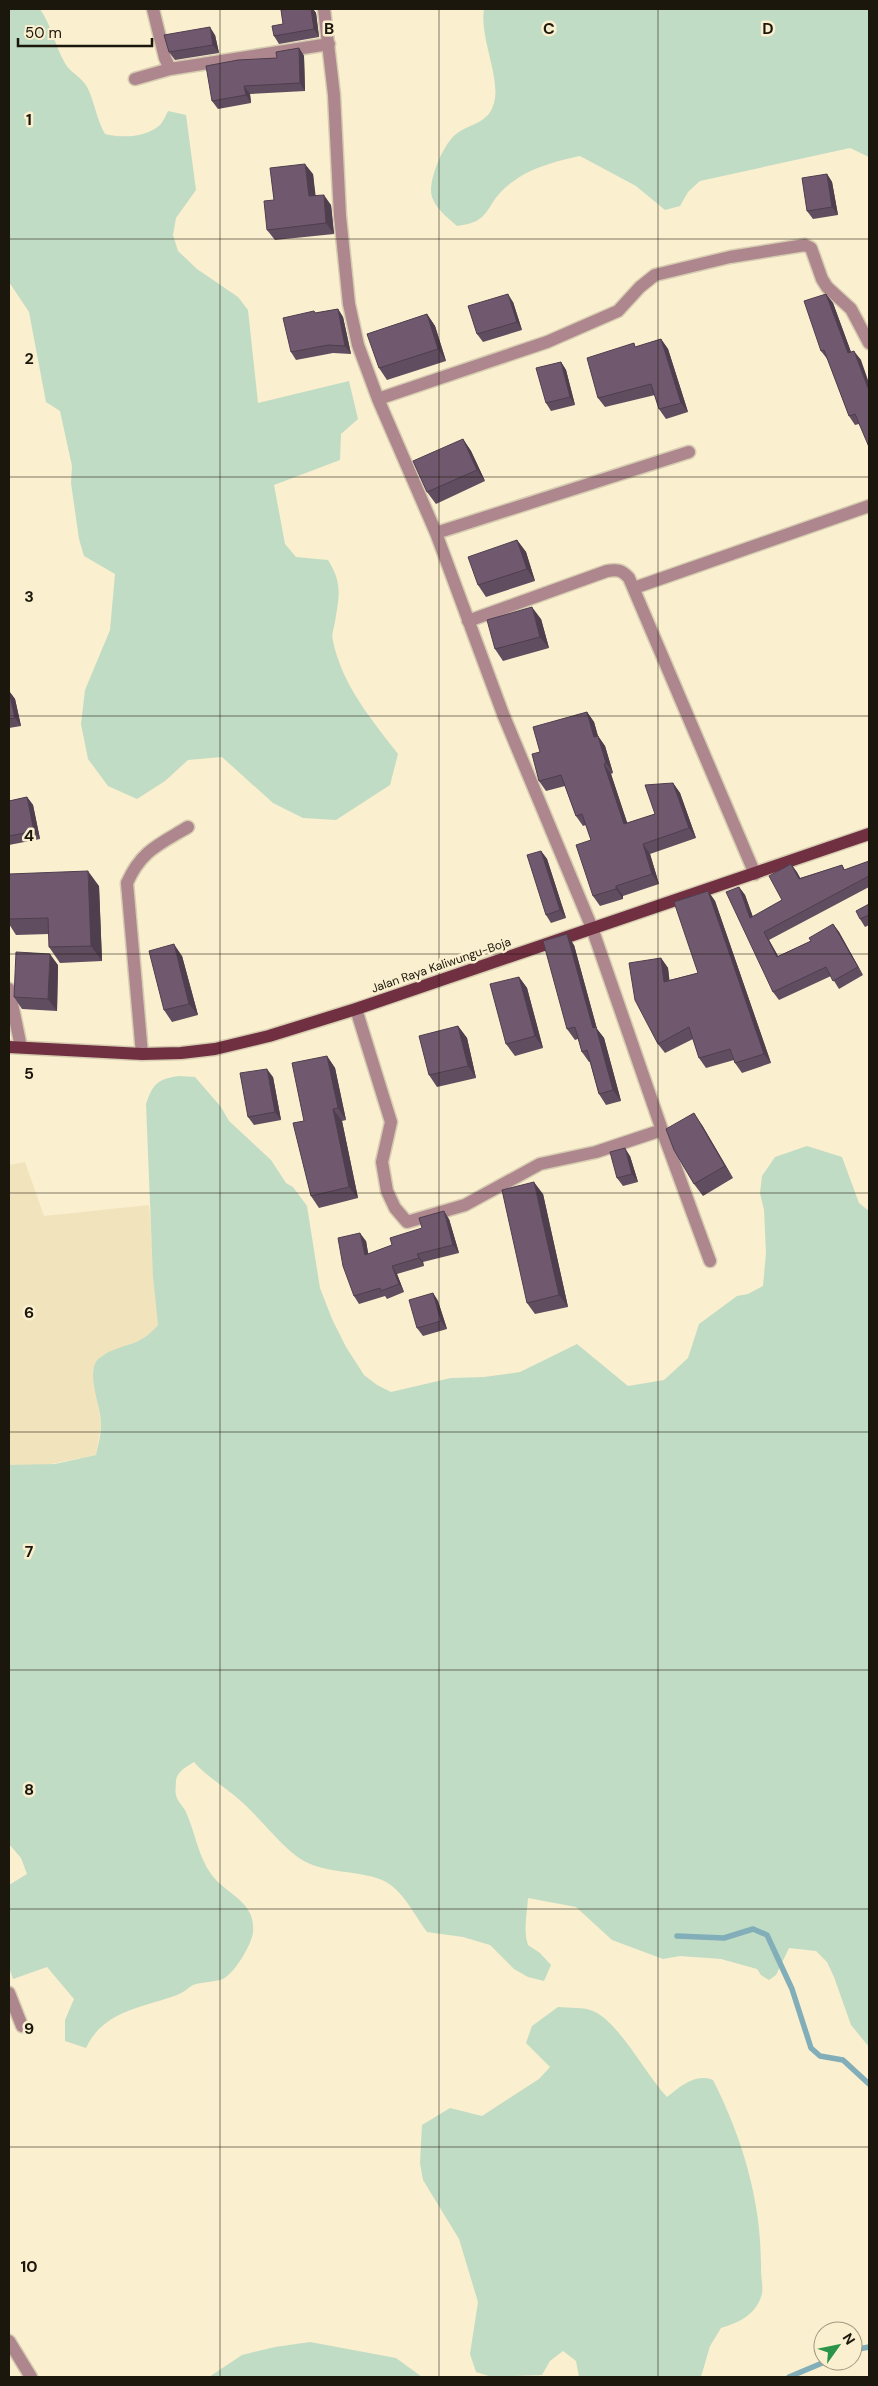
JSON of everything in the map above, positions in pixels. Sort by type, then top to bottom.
[{"type":"main road","name":"Jalan Raya Kaliwungu-Boja","points":[[15,1047],[142,1054],[181,1053],[215,1049],[269,1036],[356,1009],[869,834]]},
{"type":"street","points":[[153,9],[165,58],[170,69]]},
{"type":"street","points":[[324,9],[329,44],[340,216],[350,304],[358,345],[378,399],[436,533],[503,714],[592,928],[710,1261]]},
{"type":"street","points":[[135,79],[170,69],[329,44]]},
{"type":"street","points":[[378,399],[548,342],[618,311],[640,286],[655,276],[693,265],[805,245],[812,248],[818,271],[827,287],[851,309],[869,342]]},
{"type":"street","points":[[436,533],[688,452]]},
{"type":"street","points":[[634,588],[869,506]]},
{"type":"street","points":[[468,621],[613,570],[624,572],[634,588],[755,874]]},
{"type":"street","points":[[142,1054],[127,884],[134,866],[146,853],[188,828]]},
{"type":"street","points":[[9,989],[15,1047]]},
{"type":"street","points":[[356,1009],[391,1122],[382,1162],[387,1191],[395,1208],[407,1222],[465,1204],[540,1164],[596,1152],[662,1130]]},
{"type":"street","points":[[9,1993],[22,2026]]},
{"type":"street","points":[[9,2341],[31,2377]]},
{"type":"shaded area","points":[[25,1162],[44,1216],[149,1205],[158,1325],[147,1338],[101,1356],[93,1370],[101,1424],[96,1455],[40,1466],[9,1465],[9,1165]]},
{"type":"green space","points":[[9,9],[40,9],[48,22],[66,65],[87,87],[105,134],[119,136],[140,135],[160,125],[168,111],[186,115],[196,190],[176,218],[173,235],[178,251],[197,269],[238,297],[248,310],[258,403],[349,381],[358,419],[341,434],[340,460],[274,485],[285,544],[296,557],[328,560],[333,568],[339,590],[332,636],[337,657],[359,701],[398,754],[390,785],[336,820],[303,818],[273,803],[222,757],[188,760],[165,781],[137,799],[108,786],[88,759],[81,724],[85,690],[110,630],[115,574],[84,556],[79,539],[71,483],[72,466],[60,411],[46,402],[29,312],[9,282]]},
{"type":"green space","points":[[484,9],[869,9],[869,157],[850,148],[700,181],[688,192],[680,206],[665,210],[636,186],[580,156],[551,163],[532,170],[514,180],[499,194],[482,217],[468,224],[457,226],[436,205],[431,190],[437,164],[450,140],[460,131],[486,117],[493,106],[495,85],[483,21]]},
{"type":"green space","points":[[179,1076],[195,1077],[221,1107],[229,1121],[271,1160],[286,1183],[293,1187],[307,1206],[320,1288],[332,1319],[346,1347],[364,1375],[377,1385],[391,1392],[451,1378],[484,1377],[520,1372],[577,1344],[628,1386],[664,1380],[688,1358],[699,1324],[737,1296],[748,1294],[763,1286],[766,1253],[764,1210],[760,1193],[762,1176],[775,1157],[807,1146],[842,1157],[859,1203],[869,1211],[869,2047],[851,2025],[827,1962],[816,1951],[789,1948],[776,1975],[769,1980],[761,1975],[757,1969],[721,1959],[680,1956],[663,1959],[612,1940],[576,1907],[528,1898],[526,1928],[528,1945],[540,1953],[551,1965],[544,1981],[528,1977],[514,1969],[490,1945],[463,1937],[427,1932],[408,1903],[396,1889],[382,1880],[323,1868],[304,1861],[281,1842],[250,1809],[194,1762],[177,1777],[177,1797],[186,1812],[200,1852],[211,1874],[239,1899],[250,1913],[253,1921],[250,1943],[230,1974],[223,1979],[193,1985],[179,1994],[138,2007],[113,2018],[94,2035],[86,2048],[65,2041],[65,2020],[74,1999],[47,1967],[13,1979],[9,1967],[9,1885],[27,1874],[21,1858],[9,1844],[9,1465],[55,1464],[96,1455],[101,1417],[93,1378],[96,1362],[110,1352],[144,1338],[158,1325],[153,1276],[146,1104],[157,1084],[166,1079]]},
{"type":"green space","points":[[558,2007],[581,2008],[593,2011],[603,2017],[622,2037],[667,2097],[694,2079],[706,2078],[713,2080],[733,2125],[749,2172],[754,2196],[760,2245],[762,2294],[755,2309],[740,2321],[721,2328],[710,2346],[701,2377],[579,2377],[576,2361],[563,2351],[550,2361],[542,2375],[492,2377],[476,2372],[470,2354],[478,2302],[459,2239],[423,2180],[420,2163],[422,2125],[450,2108],[482,2116],[539,2079],[550,2067],[526,2043],[532,2026]]},
{"type":"green space","points":[[310,2342],[396,2358],[422,2377],[209,2377],[242,2355],[275,2347]]},
{"type":"building","points":[[311,9],[314,29],[274,36],[272,26],[283,24],[281,10]]},
{"type":"building","points":[[210,27],[213,45],[169,52],[164,35]]},
{"type":"building","points":[[299,48],[300,83],[244,86],[246,95],[212,101],[206,66],[238,60],[277,58],[276,52]]},
{"type":"building","points":[[305,164],[309,196],[324,195],[326,223],[267,230],[264,201],[274,200],[270,168]]},
{"type":"building","points":[[827,174],[832,207],[807,211],[802,178]]},
{"type":"building","points":[[508,294],[517,322],[477,334],[468,306]]},
{"type":"building","points":[[826,294],[848,353],[854,351],[869,391],[869,447],[855,414],[849,416],[824,350],[821,351],[804,301]]},
{"type":"building","points":[[338,309],[345,346],[328,345],[291,352],[283,318],[314,311],[315,313]]},
{"type":"building","points":[[427,314],[438,349],[379,368],[367,334]]},
{"type":"building","points":[[661,339],[681,403],[659,409],[651,384],[598,398],[587,358],[634,343],[635,347]]},
{"type":"building","points":[[561,362],[570,397],[546,403],[536,368]]},
{"type":"building","points":[[463,439],[477,470],[427,492],[413,461]]},
{"type":"building","points":[[517,540],[527,569],[478,585],[468,557]]},
{"type":"building","points":[[532,607],[540,637],[495,649],[487,620]]},
{"type":"building","points":[[9,691],[15,718],[9,719]]},
{"type":"building","points":[[587,712],[594,737],[598,736],[606,763],[604,764],[624,824],[655,814],[645,785],[673,783],[689,828],[643,844],[652,874],[593,896],[576,845],[591,840],[582,814],[576,816],[561,775],[539,781],[532,754],[540,752],[533,727]]},
{"type":"building","points":[[27,797],[34,831],[9,836],[9,801]]},
{"type":"building","points":[[541,851],[560,910],[546,915],[527,855]]},
{"type":"building","points":[[869,861],[869,876],[764,932],[777,957],[811,941],[809,938],[833,924],[858,967],[833,981],[826,967],[773,992],[726,892],[739,887],[750,918],[782,900],[769,876],[791,864],[799,879],[842,865],[844,870]]},
{"type":"building","points":[[88,871],[91,946],[49,947],[48,918],[9,919],[9,874]]},
{"type":"building","points":[[708,891],[764,1054],[735,1063],[730,1049],[699,1058],[689,1027],[658,1044],[635,1000],[629,963],[661,958],[664,982],[698,973],[674,902]]},
{"type":"building","points":[[869,904],[869,915],[860,919],[856,911]]},
{"type":"building","points":[[567,934],[593,1028],[596,1027],[613,1090],[599,1094],[587,1050],[582,1052],[575,1027],[567,1029],[543,941]]},
{"type":"building","points":[[174,944],[189,1004],[164,1010],[149,951]]},
{"type":"building","points":[[16,952],[50,954],[48,999],[14,997]]},
{"type":"building","points":[[519,977],[535,1036],[506,1044],[490,984]]},
{"type":"building","points":[[458,1026],[468,1066],[429,1075],[419,1036]]},
{"type":"building","points":[[327,1056],[338,1108],[333,1109],[349,1187],[311,1196],[293,1123],[304,1121],[292,1063]]},
{"type":"building","points":[[267,1069],[275,1112],[248,1117],[240,1073]]},
{"type":"building","points":[[694,1113],[725,1166],[694,1184],[674,1150],[666,1129]]},
{"type":"building","points":[[625,1148],[632,1174],[617,1178],[610,1152]]},
{"type":"building","points":[[534,1182],[559,1295],[527,1303],[502,1190]]},
{"type":"building","points":[[444,1211],[453,1245],[417,1254],[419,1258],[392,1266],[399,1284],[381,1291],[380,1288],[354,1296],[343,1266],[338,1238],[360,1233],[365,1255],[392,1245],[390,1238],[422,1228],[419,1218]]},
{"type":"building","points":[[433,1293],[441,1321],[417,1328],[409,1300]]},
{"type":"waterway","points":[[677,1936],[724,1938],[753,1929],[767,1935],[792,1989],[811,2048],[820,2056],[843,2060],[869,2084]]},
{"type":"waterway","points":[[863,2348],[869,2347]]},
{"type":"waterway","points":[[789,2377],[813,2367]]}]
